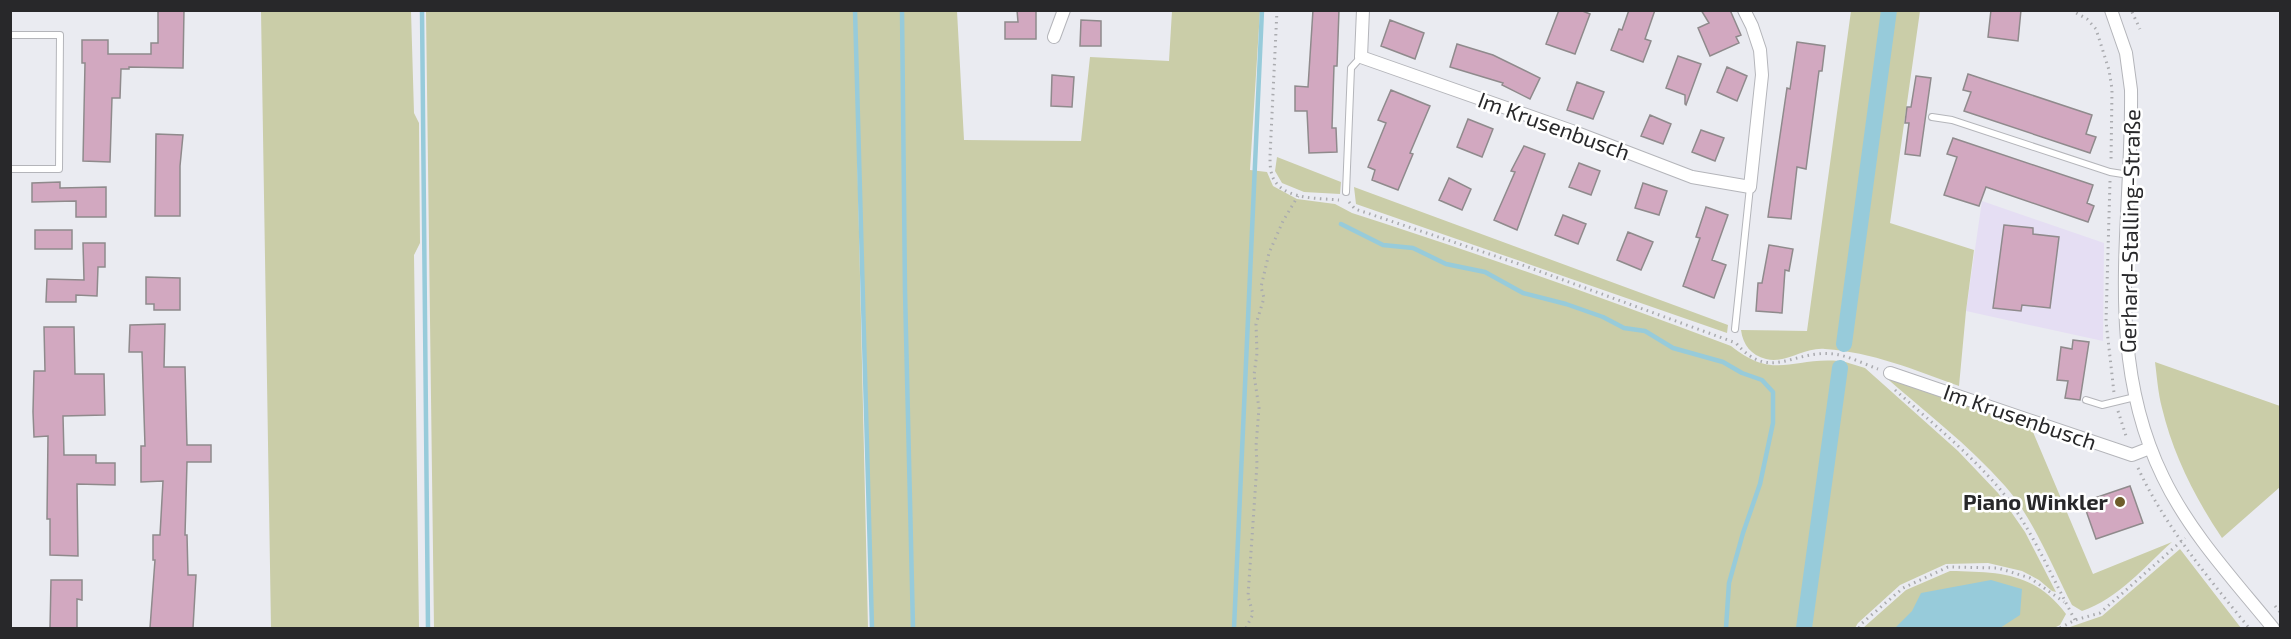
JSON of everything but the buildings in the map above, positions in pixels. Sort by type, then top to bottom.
[{"type":"street","points":[[1054,37],[1064,10]]},
{"type":"street","points":[[1361,57],[1364,10]]},
{"type":"street","points":[[1744,10],[1760,50],[1761,75],[1750,187]]},
{"type":"street","name":"Gerhard-Stalling-Straße","points":[[2111,10],[2121,35],[2130,72],[2125,319],[2129,373],[2135,398],[2150,448],[2163,478],[2196,532],[2273,628]]},
{"type":"street","name":"Im Krusenbusch","points":[[1361,57],[1572,131],[1692,177],[1750,187]]},
{"type":"street","name":"Im Krusenbusch","points":[[1890,373],[2132,455],[2150,448]]},
{"type":"lane","points":[[10,35],[60,35],[59,169],[10,169]]},
{"type":"lane","points":[[1346,192],[1351,68],[1361,57]]},
{"type":"lane","points":[[1932,117],[1952,120],[2110,172],[2129,175]]},
{"type":"lane","points":[[1735,329],[1750,187]]},
{"type":"lane","points":[[2086,400],[2102,405],[2135,398]]},
{"type":"path","points":[[1277,10],[1270,156],[1272,175],[1278,186],[1298,196],[1348,201],[1355,209],[1525,266],[1736,343],[1745,353],[1765,362],[1782,363],[1804,354],[1835,354],[1866,365],[1875,372]]},
{"type":"path","points":[[2071,10],[2087,19],[2096,29]]},
{"type":"path","points":[[2132,12],[2140,29]]},
{"type":"path","points":[[1246,628],[1253,614],[1248,596],[1259,408],[1254,375],[1257,324],[1264,298],[1261,287],[1269,253],[1283,221],[1298,196]]},
{"type":"path","points":[[1893,388],[1955,443],[2000,490],[2027,531],[2075,620]]},
{"type":"path","points":[[2060,628],[2075,620],[2100,613],[2173,546],[2196,532]]},
{"type":"path","points":[[1859,628],[1903,588],[1948,567],[1998,568],[2030,578],[2066,603]]},
{"type":"path","points":[[2275,606],[2280,612]]},
{"type":"shaded area","points":[[1982,201],[2104,243],[2103,341],[1966,311]]},
{"type":"green space","points":[[261,11],[411,11],[414,113],[419,123],[420,243],[414,255],[419,628],[271,628]]},
{"type":"green space","points":[[426,11],[854,11],[868,628],[434,628]]},
{"type":"green space","points":[[856,11],[957,11],[964,140],[1081,141],[1090,57],[1169,61],[1172,11],[1260,11],[1250,170],[1267,172],[1273,186],[1297,199],[1335,204],[1352,213],[1637,311],[1731,346],[1746,357],[1760,363],[1784,365],[1839,361],[1803,628],[873,628]]},
{"type":"green space","points":[[1851,11],[1920,11],[1890,223],[1974,250],[1959,386],[1893,363],[1842,351],[1817,349],[1781,359],[1766,359],[1752,352],[1742,335],[1741,330],[1807,331]]},
{"type":"green space","points":[[1277,157],[1341,182],[1340,194],[1304,192],[1282,183],[1275,171]]},
{"type":"green space","points":[[1354,187],[1728,325],[1727,333],[1356,204]]},
{"type":"green space","points":[[1842,361],[1865,368],[1958,451],[1998,493],[2025,532],[2056,592],[2022,571],[1988,563],[1946,564],[1900,585],[1855,628],[1807,628]]},
{"type":"green space","points":[[2155,362],[2280,406],[2280,487],[2222,538],[2194,491],[2172,442],[2161,402]]},
{"type":"green space","points":[[1883,375],[2030,425],[2093,574],[2172,542],[2119,590],[2095,606],[2082,611],[2072,605],[2033,527],[2005,486],[1961,442]]},
{"type":"green space","points":[[2180,549],[2241,628],[2067,628],[2102,616]]},
{"type":"green space","points":[[1950,571],[2000,574],[2028,582],[2054,600],[2066,614],[2060,625],[2054,628],[1863,628],[1906,590]]},
{"type":"water","points":[[1991,580],[2022,589],[2020,615],[2000,628],[1895,628],[1912,611],[1921,593]]},
{"type":"waterway","points":[[422,10],[428,628]]},
{"type":"waterway","points":[[855,10],[872,628]]},
{"type":"waterway","points":[[902,10],[905,291],[913,628]]},
{"type":"waterway","points":[[1234,628],[1262,10]]},
{"type":"waterway","points":[[1844,344],[1889,10]]},
{"type":"waterway","points":[[1341,224],[1383,245],[1413,248],[1446,264],[1485,272],[1523,293],[1566,304],[1603,317],[1624,328],[1645,331],[1673,348],[1723,362],[1742,373],[1762,380],[1773,392],[1773,423],[1760,484],[1729,583],[1726,628]]},
{"type":"waterway","points":[[1804,628],[1840,368]]},
{"type":"place","name":"Piano Winkler","points":[[2120,502]]}]
